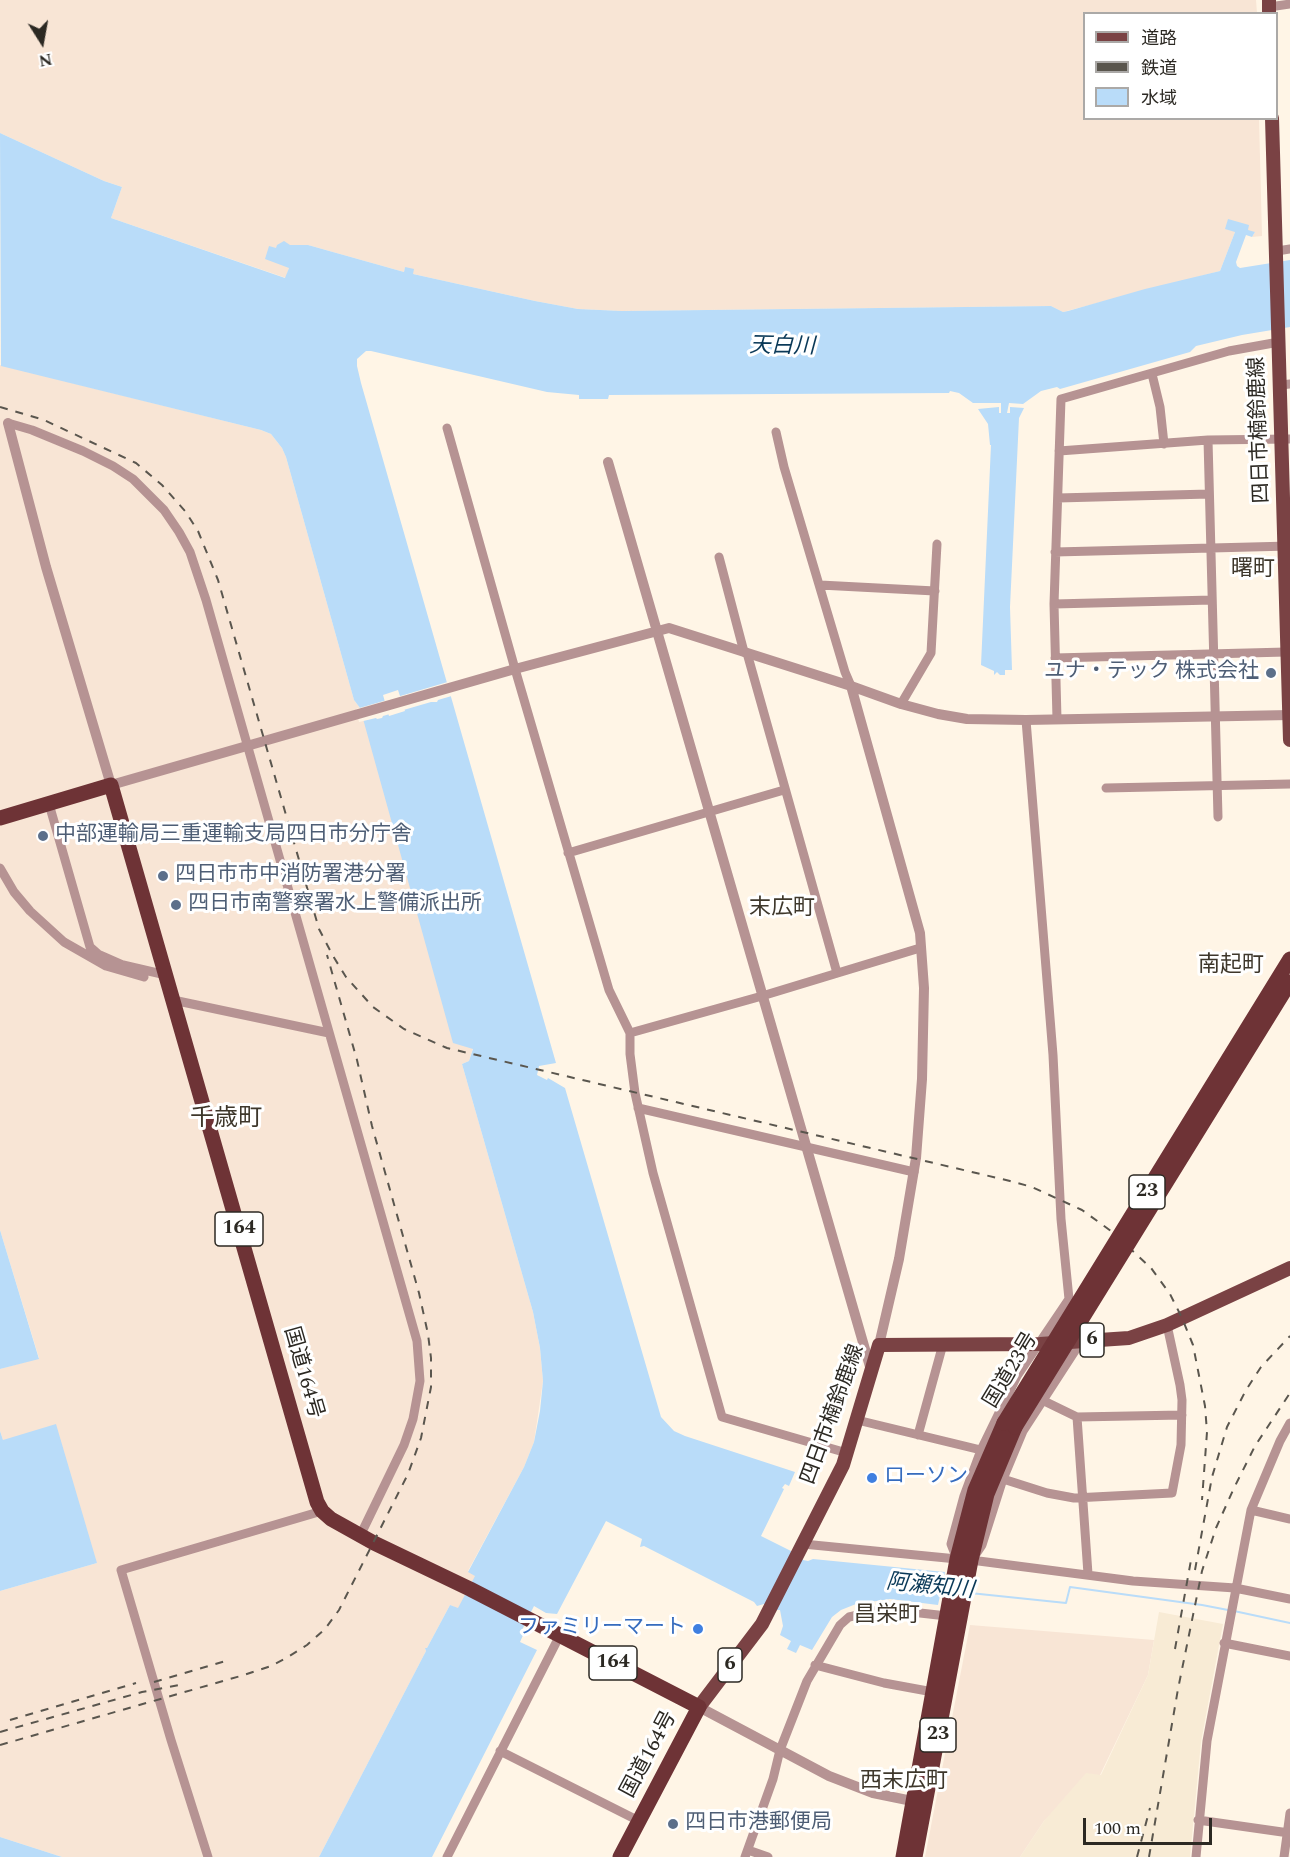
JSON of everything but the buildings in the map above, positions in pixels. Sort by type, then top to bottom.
[{"type":"highway","points":[[0,818],[111,785]]},
{"type":"highway","name":"国道164号","points":[[111,785],[317,1503],[322,1511],[360,1536],[470,1589],[699,1707],[620,1857]]},
{"type":"highway","name":"国道23号","points":[[903,1857],[919,1802],[954,1614],[961,1561],[1010,1425],[1290,960]]},
{"type":"highway","name":"国道23号","points":[[1010,1425],[1290,982]]},
{"type":"highway","name":"国道23号","points":[[915,1857],[919,1802],[933,1692],[954,1614],[966,1582],[961,1561]]},
{"type":"main road","name":"四日市楠鈴鹿線","points":[[1272,120],[1281,253],[1285,384],[1290,740]]},
{"type":"main road","name":"四日市楠鈴鹿線","points":[[699,1707],[762,1624],[802,1547],[847,1454],[879,1345],[1040,1344],[1129,1338],[1167,1325],[1290,1268]]},
{"type":"street","points":[[1269,7],[1290,4]]},
{"type":"street","points":[[1057,719],[1054,604],[1061,399],[1282,337]]},
{"type":"street","points":[[1152,374],[1160,407],[1164,444]]},
{"type":"street","points":[[8,423],[40,433],[113,466],[133,479],[164,510],[190,552],[198,575],[417,1341],[420,1381],[413,1419],[404,1445],[360,1536]]},
{"type":"street","points":[[8,423],[46,567],[111,785],[515,669],[669,628],[901,704],[966,719],[1290,715]]},
{"type":"street","points":[[447,428],[609,990],[630,1033],[630,1054],[638,1108],[653,1173],[722,1416],[847,1454]]},
{"type":"street","points":[[776,432],[784,467],[851,686],[920,933],[924,988],[920,1126],[899,1259],[879,1345]]},
{"type":"street","points":[[1059,451],[1208,440],[1286,439]]},
{"type":"street","points":[[1208,440],[1218,817]]},
{"type":"street","points":[[608,462],[871,1370]]},
{"type":"street","points":[[1058,498],[1209,494]]},
{"type":"street","points":[[901,704],[931,653],[937,544]]},
{"type":"street","points":[[1055,552],[1287,546]]},
{"type":"street","points":[[718,557],[837,973]]},
{"type":"street","points":[[820,585],[935,591]]},
{"type":"street","points":[[1054,604],[1212,600]]},
{"type":"street","points":[[1055,658],[1213,654],[1288,645]]},
{"type":"street","points":[[961,1561],[951,1544],[964,1496],[981,1450],[1017,1376],[1069,1299],[1061,1219],[1053,1055],[1026,720]]},
{"type":"street","points":[[1106,788],[1290,784]]},
{"type":"street","points":[[568,853],[784,790]]},
{"type":"street","points":[[49,804],[90,947],[98,954],[123,965],[167,978]]},
{"type":"street","points":[[0,868],[14,892],[30,911],[64,942],[106,966],[132,974],[167,978]]},
{"type":"street","points":[[630,1033],[920,948]]},
{"type":"street","points":[[173,1000],[329,1034]]},
{"type":"street","points":[[638,1108],[914,1172]]},
{"type":"street","points":[[1003,1479],[1047,1493],[1074,1498],[1172,1492],[1181,1445],[1182,1415],[1180,1385],[1167,1325]]},
{"type":"street","points":[[961,1561],[982,1545],[1003,1479],[1023,1431],[1082,1340]]},
{"type":"street","points":[[918,1435],[943,1344]]},
{"type":"street","points":[[1042,1400],[1077,1417],[1182,1415]]},
{"type":"street","points":[[1077,1417],[1088,1574]]},
{"type":"street","points":[[857,1420],[981,1450]]},
{"type":"street","points":[[1196,1857],[1207,1741],[1251,1510],[1290,1423]]},
{"type":"street","points":[[1251,1510],[1290,1519]]},
{"type":"street","points":[[207,1857],[122,1570],[322,1511]]},
{"type":"street","points":[[802,1547],[1088,1574],[1133,1581],[1235,1588],[1290,1599]]},
{"type":"street","points":[[768,1857],[746,1854],[773,1779],[777,1748],[815,1665],[840,1625],[849,1617],[884,1609],[954,1614]]},
{"type":"street","points":[[447,1857],[560,1635]]},
{"type":"street","points":[[1225,1640],[1290,1656]]},
{"type":"street","points":[[815,1665],[884,1683],[933,1692]]},
{"type":"street","points":[[699,1707],[856,1788],[919,1802]]},
{"type":"street","points":[[500,1751],[639,1821]]},
{"type":"street","points":[[1284,1857],[1290,1813]]},
{"type":"street","points":[[1198,1820],[1282,1832],[1289,1831]]},
{"type":"shaded area","points":[[0,0],[1256,0],[1257,12],[1083,12],[1083,120],[1259,120],[1262,236],[1252,237],[1255,232],[1235,232],[1220,271],[1063,312],[1051,306],[622,311],[578,309],[413,274],[405,267],[404,272],[308,245],[290,245],[286,278],[111,218],[122,187],[0,133]]},
{"type":"shaded area","points":[[0,365],[261,430],[271,434],[282,448],[354,700],[360,708],[473,1048],[469,1061],[462,1064],[533,1312],[543,1381],[534,1442],[524,1467],[468,1571],[476,1576],[458,1609],[450,1605],[425,1648],[426,1651],[319,1857],[62,1857],[0,1837],[0,1591],[97,1563],[3,1440],[0,1431],[0,1369],[39,1358],[0,1230]]},
{"type":"shaded area","points":[[1159,1612],[1223,1624],[1201,1742],[1190,1857],[1020,1857],[1044,1821],[1086,1773],[1101,1775],[1148,1675]]},
{"type":"shaded area","points":[[970,1625],[1154,1640],[1148,1675],[1100,1775],[1044,1821],[1020,1857],[925,1857]]},
{"type":"water","name":"天白川","points":[[0,133],[122,187],[111,218],[285,278],[289,268],[265,259],[269,246],[276,248],[284,241],[290,245],[308,245],[404,272],[405,267],[414,269],[413,274],[578,309],[622,311],[1051,306],[1063,312],[1220,271],[1235,232],[1225,229],[1228,219],[1249,225],[1248,230],[1255,232],[1252,237],[1246,235],[1236,262],[1240,268],[1290,260],[1290,327],[1196,346],[1190,352],[1060,389],[1057,387],[1041,391],[1023,404],[1009,403],[1007,413],[1010,413],[1010,407],[1024,408],[1019,418],[1010,607],[1012,670],[1005,670],[1005,675],[997,672],[994,675],[994,671],[981,665],[991,445],[988,424],[978,409],[999,407],[999,413],[1001,413],[1001,403],[973,403],[959,393],[950,391],[949,393],[609,395],[608,399],[579,399],[579,395],[547,392],[371,351],[366,351],[357,359],[361,383],[556,1063],[539,1066],[537,1075],[547,1080],[548,1078],[565,1088],[661,1417],[674,1431],[685,1436],[795,1472],[789,1486],[785,1484],[782,1488],[784,1489],[761,1536],[808,1561],[813,1559],[945,1572],[938,1605],[890,1599],[856,1604],[841,1610],[832,1617],[812,1650],[800,1645],[796,1653],[787,1649],[791,1641],[780,1635],[783,1626],[780,1610],[764,1604],[757,1606],[754,1602],[644,1546],[640,1547],[642,1539],[606,1521],[557,1614],[546,1613],[534,1606],[522,1630],[524,1633],[520,1642],[537,1650],[432,1857],[319,1857],[426,1651],[425,1648],[450,1605],[458,1608],[475,1576],[468,1572],[524,1467],[534,1442],[543,1381],[533,1312],[462,1064],[469,1061],[473,1049],[453,1043],[360,708],[354,700],[282,448],[271,434],[261,430],[1,366]],"holes":[[[398,690],[405,711],[389,716],[383,695]]]},
{"type":"water","points":[[0,1230],[39,1359],[0,1369]]},
{"type":"water","points":[[56,1424],[97,1563],[0,1591],[0,1431],[3,1440]]},
{"type":"water","points":[[0,1837],[62,1857],[0,1857]]},
{"type":"pier","points":[[451,681],[455,695],[382,718],[359,722],[356,709],[387,700],[391,712],[401,709],[397,697]]},
{"type":"waterway","name":"阿瀬知川","points":[[970,1593],[1066,1603],[1070,1587],[1228,1610]]},
{"type":"waterway","name":"阿瀬知川","points":[[1234,1611],[1290,1623]]},
{"type":"railway","points":[[0,407],[44,420],[136,463],[162,485],[185,511],[198,531],[218,580],[319,929],[346,977],[373,1007],[404,1029],[447,1048],[1010,1181],[1032,1187],[1082,1210],[1111,1231],[1151,1268],[1170,1294],[1182,1318],[1193,1345],[1205,1406],[1207,1432],[1202,1500]]},
{"type":"railway","points":[[0,1745],[244,1675],[271,1666],[307,1645],[325,1629],[339,1610],[408,1474],[421,1438],[431,1387],[428,1334],[419,1293],[372,1126],[357,1060],[327,955]]},
{"type":"railway","points":[[1195,1570],[1212,1477],[1227,1427],[1261,1367],[1290,1336]]},
{"type":"railway","points":[[1149,1857],[1178,1689],[1202,1571],[1216,1528],[1234,1488],[1255,1446],[1290,1393]]},
{"type":"railway","points":[[1175,1649],[1191,1560]]},
{"type":"railway","points":[[154,1682],[229,1660]]},
{"type":"railway","points":[[10,1720],[136,1683]]},
{"type":"railway","points":[[0,1732],[142,1692],[185,1684]]},
{"type":"railway","points":[[1137,1857],[1150,1808]]},
{"type":"place","name":"ユナ・テック 株式会社","points":[[1271,673]]},
{"type":"place","name":"中部運輸局三重運輸支局四日市分庁舎","points":[[43,836]]},
{"type":"place","name":"四日市市中消防署港分署","points":[[163,876]]},
{"type":"place","name":"四日市南警察署水上警備派出所","points":[[176,905]]},
{"type":"place","name":"ローソン","points":[[872,1478]]},
{"type":"place","name":"ファミリーマート","points":[[698,1629]]},
{"type":"place","name":"四日市港郵便局","points":[[673,1824]]},
{"type":"district","name":"曙町","points":[[1253,571]]},
{"type":"district","name":"末広町","points":[[782,910]]},
{"type":"district","name":"南起町","points":[[1231,967]]},
{"type":"district","name":"千歳町","points":[[226,1120]]},
{"type":"district","name":"昌栄町","points":[[887,1617]]},
{"type":"district","name":"西末広町","points":[[904,1783]]}]
